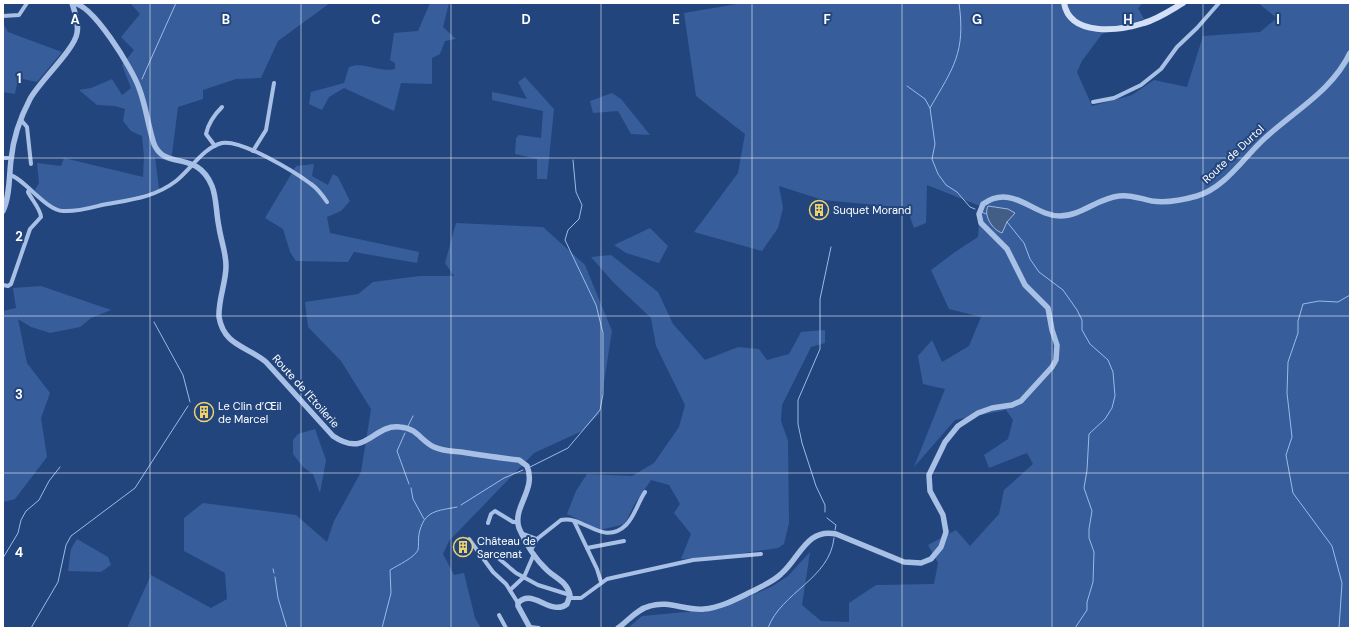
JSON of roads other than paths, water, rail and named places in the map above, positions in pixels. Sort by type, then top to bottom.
[{"type":"main road","points":[[1064,3],[1066,12],[1074,22],[1086,27],[1112,29],[1145,23],[1183,3]]},
{"type":"street","points":[[3,16],[19,15],[27,3]]},
{"type":"street","points":[[3,211],[14,142],[29,100],[76,37],[77,24],[72,3]]},
{"type":"street","points":[[72,3],[83,7],[95,17],[132,73],[141,93],[152,135],[159,152],[172,160],[193,164]]},
{"type":"street","points":[[1093,102],[1114,98],[1141,85],[1161,69],[1177,47],[1197,28],[1219,3]]},
{"type":"street","name":"Route de Durtol","points":[[618,628],[636,613],[650,606],[667,604],[687,608],[705,609],[714,608],[742,596],[783,574],[808,541],[814,536],[824,532],[836,534],[904,562],[913,564],[922,563],[931,559],[941,547],[946,532],[943,516],[930,491],[929,475],[945,442],[958,426],[978,412],[1012,405],[1021,401],[1052,367],[1058,352],[1048,308],[1025,285],[1007,249],[981,223],[978,214],[983,204],[995,198],[1011,198],[1028,203],[1043,212],[1061,216],[1069,215],[1098,202],[1119,196],[1160,202],[1196,196],[1206,192],[1222,181],[1265,137],[1320,92],[1346,62],[1350,53]]},
{"type":"street","points":[[253,151],[266,130],[274,84]]},
{"type":"street","points":[[214,146],[206,134],[207,129],[217,112],[222,107]]},
{"type":"street","points":[[21,120],[25,122],[27,127],[31,164]]},
{"type":"street","points":[[9,175],[14,176],[29,190],[58,210],[74,211],[150,195],[186,173],[193,164],[214,146],[230,142],[253,151],[285,167],[313,185],[327,202]]},
{"type":"street","points":[[3,158],[11,158]]},
{"type":"street","name":"Route de l'Etoilerie","points":[[193,164],[203,171],[211,185],[216,205],[219,230],[225,250],[226,266],[219,310],[220,323],[224,331],[234,343],[260,357],[273,368],[333,436],[341,442],[355,444],[361,443],[389,428],[400,427],[415,432],[427,443],[441,449],[523,462],[529,472],[530,479],[517,518],[518,522]]},
{"type":"street","points":[[3,285],[8,286],[11,284],[33,225],[42,216],[28,192],[29,190]]},
{"type":"street","points":[[510,590],[524,577],[537,539],[561,520],[574,521],[602,532],[616,531],[626,524],[645,492]]},
{"type":"street","points":[[488,522],[490,514],[495,511],[512,522],[518,522],[522,533],[533,552],[549,571],[565,584],[570,597]]},
{"type":"street","points":[[574,521],[601,582]]},
{"type":"street","points":[[522,533],[537,539]]},
{"type":"street","points":[[469,539],[493,572],[510,590],[530,628],[539,628]]},
{"type":"street","points":[[587,548],[610,545],[624,541]]},
{"type":"street","points":[[483,557],[491,555],[497,557],[524,577],[548,589],[570,597],[581,598],[607,578],[694,560],[761,554]]},
{"type":"street","points":[[518,603],[521,599],[526,598],[558,608],[563,607],[570,597]]},
{"type":"street","points":[[499,614],[506,628]]},
{"type":"waterway","points":[[142,79],[176,3]]},
{"type":"waterway","points":[[959,3],[961,35],[956,59],[930,108],[935,144],[932,159],[938,174],[946,185],[957,192],[970,207],[975,209]]},
{"type":"waterway","points":[[907,86],[925,99],[930,108]]},
{"type":"waterway","points":[[530,467],[568,448],[600,410],[603,394],[603,333],[596,305],[565,240],[568,230],[579,219],[582,205],[576,192],[573,160]]},
{"type":"waterway","points":[[982,212],[986,214]]},
{"type":"waterway","points":[[1007,222],[1024,243],[1030,259],[1039,272],[1063,290],[1077,310],[1082,320],[1082,330],[1090,344],[1108,360],[1113,372],[1115,396],[1112,408],[1105,419],[1089,434],[1087,470],[1084,488],[1092,511],[1089,538],[1094,552],[1093,582],[1087,602],[1087,610],[1075,628]]},
{"type":"waterway","points":[[825,512],[825,505],[816,486],[802,443],[798,424],[798,400],[820,349],[820,299],[831,247]]},
{"type":"waterway","points":[[1339,628],[1342,583],[1332,546],[1293,493],[1286,455],[1292,437],[1287,393],[1288,362],[1298,333],[1298,321],[1303,304],[1319,301],[1338,302],[1350,295]]},
{"type":"waterway","points":[[154,322],[183,375],[190,402]]},
{"type":"waterway","points":[[31,628],[58,582],[66,545],[71,536],[135,488],[188,406]]},
{"type":"waterway","points":[[408,426],[413,416]]},
{"type":"waterway","points":[[405,433],[397,451],[409,484]]},
{"type":"waterway","points":[[3,558],[18,533],[21,520],[26,511],[39,500],[49,481],[60,467]]},
{"type":"waterway","points":[[461,505],[504,478],[523,470]]},
{"type":"waterway","points":[[411,488],[413,499],[424,519]]},
{"type":"waterway","points":[[382,628],[391,593],[390,570],[416,553],[418,550],[421,526],[428,516],[438,511],[457,507]]},
{"type":"waterway","points":[[827,518],[836,525],[835,530]]},
{"type":"waterway","points":[[768,628],[774,615],[815,575],[824,564],[831,552],[834,538]]},
{"type":"waterway","points":[[273,569],[274,573]]},
{"type":"waterway","points":[[275,577],[278,598],[287,628]]},
{"type":"place","name":"Suquet Morand","points":[[819,210]]},
{"type":"place","name":"Le Clin d’Œil de Marcel","points":[[204,412]]},
{"type":"place","name":"Château de Sarcenat","points":[[463,547]]}]
